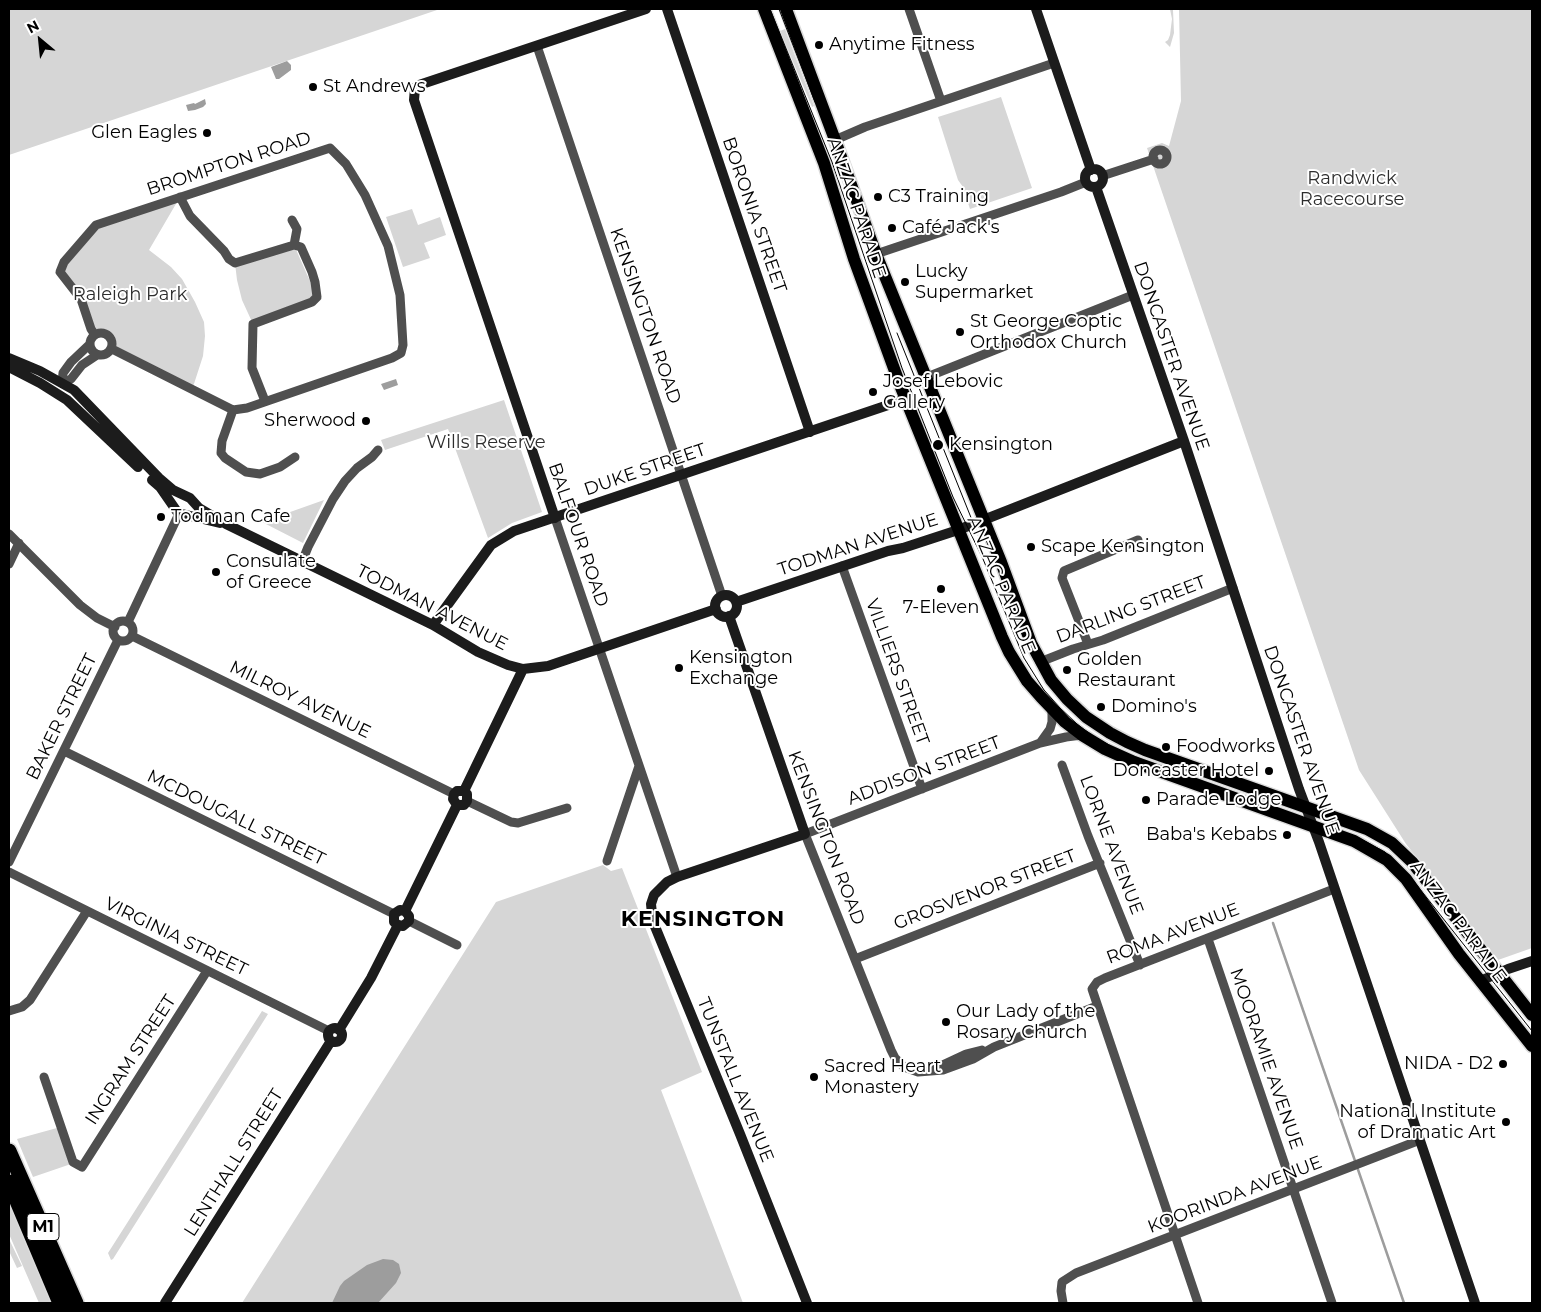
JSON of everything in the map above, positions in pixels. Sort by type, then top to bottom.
[{"type":"highway","name":"M1","points":[[9,1151],[76,1303]]},
{"type":"highway","name":"M1","points":[[9,1182],[60,1303]]},
{"type":"highway","points":[[9,1190],[26,1221]]},
{"type":"main road","name":"ANZAC PARADE","points":[[764,9],[824,163],[854,258],[906,399],[1009,652],[1027,681],[1052,709],[1082,735],[1105,749],[1134,762],[1354,841],[1379,854],[1406,879],[1459,954],[1532,1046]]},
{"type":"main road","name":"ANZAC PARADE","points":[[786,9],[876,254],[1040,662],[1051,680],[1086,717],[1110,733],[1145,750],[1367,829],[1399,848],[1532,1015]]},
{"type":"street","points":[[537,46],[646,9]]},
{"type":"street","name":"BORONIA STREET","points":[[667,9],[810,432]]},
{"type":"street","points":[[910,9],[941,101]]},
{"type":"street","points":[[1036,9],[1091,170]]},
{"type":"street","name":"BALFOUR ROAD","points":[[537,46],[415,88],[414,100],[677,877]]},
{"type":"street","name":"KENSINGTON ROAD","points":[[537,46],[722,596]]},
{"type":"street","points":[[835,140],[865,127],[1054,63]]},
{"type":"street","name":"BROMPTON ROAD","points":[[95,335],[91,329],[81,299],[60,272],[64,262],[96,225],[330,148],[346,164],[365,195],[388,246],[400,295],[403,345],[400,353],[392,358],[247,408],[233,410]]},
{"type":"street","points":[[1102,176],[1154,159]]},
{"type":"street","points":[[1091,170],[1097,170],[1102,176],[1102,182],[1096,187],[1089,186],[1086,182],[1086,174],[1091,170]]},
{"type":"street","points":[[876,254],[1062,192],[1086,182]]},
{"type":"street","name":"DONCASTER AVENUE","points":[[1096,187],[1184,441],[1306,808],[1475,1303]]},
{"type":"street","points":[[180,197],[190,216],[224,251],[229,259],[236,264],[294,244],[301,247],[315,282],[317,297],[312,302],[254,324],[252,368],[265,401]]},
{"type":"street","points":[[292,220],[297,229],[294,244]]},
{"type":"street","points":[[927,378],[1134,295]]},
{"type":"street","points":[[28,377],[37,378],[52,384],[62,383],[71,379],[82,365],[97,355],[106,355],[112,349],[112,341],[108,335],[102,333],[95,335],[90,344],[70,362],[63,373],[62,383],[64,391],[76,403],[82,413]]},
{"type":"street","points":[[90,344],[93,352],[97,355]]},
{"type":"street","points":[[112,349],[233,410],[222,441],[221,453],[225,458],[246,472],[260,474],[280,467],[295,457]]},
{"type":"street","name":"TODMAN AVENUE","points":[[9,358],[62,383],[80,396],[159,478],[199,508],[226,524],[433,625],[478,652],[508,665],[523,669],[548,666],[716,609]]},
{"type":"street","points":[[9,367],[58,394],[82,413],[160,487],[182,514]]},
{"type":"street","name":"DUKE STREET","points":[[433,625],[491,545],[514,531],[906,399]]},
{"type":"street","name":"TODMAN AVENUE","points":[[736,602],[842,566],[958,530],[1184,441]]},
{"type":"street","points":[[302,562],[333,499],[357,468],[378,450]]},
{"type":"street","points":[[128,622],[177,518],[182,514],[193,511],[194,504],[189,499],[183,497],[175,504],[182,514]]},
{"type":"street","name":"TODMAN AVENUE","points":[[182,514],[226,524]]},
{"type":"street","points":[[9,534],[80,605],[115,627]]},
{"type":"street","points":[[1088,644],[1062,578],[1064,571],[1138,540]]},
{"type":"street","points":[[9,564],[19,543]]},
{"type":"street","name":"VILLIERS STREET","points":[[842,566],[922,789]]},
{"type":"street","name":"DARLING STREET","points":[[1040,662],[1233,588]]},
{"type":"street","points":[[722,596],[729,596],[736,602],[736,609],[729,616],[722,616],[716,609],[716,603],[722,596]]},
{"type":"street","name":"KENSINGTON ROAD","points":[[729,616],[805,834],[895,1058],[904,1067],[918,1072],[929,1072],[966,1054],[994,1047],[1097,1006]]},
{"type":"street","points":[[128,622],[133,630],[132,636],[128,640],[118,640],[114,636],[115,627],[119,623],[128,622]]},
{"type":"street","name":"MILROY AVENUE","points":[[132,636],[462,796],[511,822],[518,824],[567,808]]},
{"type":"street","name":"BAKER STREET","points":[[9,862],[118,640]]},
{"type":"street","points":[[457,945],[407,916],[400,910],[394,914],[394,919],[398,925],[403,926],[407,916],[457,805],[464,805],[462,796],[523,669]]},
{"type":"street","points":[[1040,743],[1050,729],[1052,709]]},
{"type":"street","name":"ADDISON STREET","points":[[677,877],[805,834],[1040,743],[1082,735]]},
{"type":"street","name":"MCDOUGALL STREET","points":[[64,751],[394,914]]},
{"type":"street","name":"LORNE AVENUE","points":[[1062,765],[1140,965]]},
{"type":"street","points":[[608,861],[639,766]]},
{"type":"street","name":"GROSVENOR STREET","points":[[855,959],[1100,863]]},
{"type":"street","name":"VIRGINIA STREET","points":[[9,872],[333,1034]]},
{"type":"street","name":"TUNSTALL AVENUE","points":[[677,877],[667,882],[654,895],[651,904],[654,924],[807,1303]]},
{"type":"street","name":"ROMA AVENUE","points":[[1097,1006],[1092,989],[1097,982],[1334,889]]},
{"type":"street","points":[[9,1011],[22,1007],[30,1000],[87,911]]},
{"type":"street","name":"LENTHALL STREET","points":[[165,1303],[333,1034],[371,978],[398,925]]},
{"type":"street","name":"MOORAMIE AVENUE","points":[[1208,939],[1332,1303]]},
{"type":"street","points":[[1480,981],[1532,961]]},
{"type":"street","name":"INGRAM STREET","points":[[44,1077],[73,1162],[82,1167],[208,971]]},
{"type":"street","points":[[1097,1006],[1198,1303]]},
{"type":"street","name":"KOORINDA AVENUE","points":[[1063,1303],[1062,1282],[1076,1273],[1420,1140]]},
{"type":"green space","points":[[9,9],[440,9],[9,155]]},
{"type":"green space","points":[[1170,9],[1173,10],[1174,33],[1170,47],[1165,42],[1170,35],[1172,19]]},
{"type":"green space","name":"Randwick Racecourse","points":[[1179,9],[1532,9],[1532,948],[1498,960],[1406,844],[1359,770],[1147,148],[1162,143],[1169,146],[1181,101]]},
{"type":"green space","points":[[785,29],[814,106],[812,107],[780,31]]},
{"type":"green space","points":[[1001,97],[1032,188],[970,209],[963,187],[958,180],[938,117]]},
{"type":"green space","name":"Raleigh Park","points":[[180,197],[149,250],[171,267],[182,279],[204,322],[203,356],[192,390],[113,345],[108,335],[102,333],[95,335],[81,299],[60,272],[96,225]]},
{"type":"green space","points":[[412,209],[418,225],[440,217],[446,235],[424,243],[430,258],[403,267],[386,217]]},
{"type":"green space","points":[[294,245],[317,297],[253,324],[242,300],[235,263]]},
{"type":"green space","name":"Wills Reserve","points":[[504,400],[542,512],[512,523],[488,538],[448,429],[385,450],[381,440]]},
{"type":"green space","points":[[324,500],[303,543],[262,522]]},
{"type":"green space","points":[[603,865],[611,871],[622,868],[702,1072],[661,1090],[743,1303],[242,1303],[496,902]]},
{"type":"green space","points":[[262,1011],[268,1014],[111,1260],[108,1253]]},
{"type":"green space","points":[[57,1128],[71,1164],[33,1177],[17,1139]]},
{"type":"green space","points":[[9,1204],[52,1303],[39,1303],[9,1234]]},
{"type":"green space","points":[[9,1239],[22,1266],[17,1268],[9,1251]]},
{"type":"shaded area","points":[[287,61],[291,65],[291,70],[279,79],[276,79],[271,67]]},
{"type":"shaded area","points":[[205,99],[206,104],[203,107],[188,111],[186,105],[195,104]]},
{"type":"shaded area","points":[[396,379],[398,385],[384,390],[381,384]]},
{"type":"shaded area","points":[[383,1259],[393,1260],[399,1264],[401,1273],[396,1283],[378,1303],[332,1303],[344,1281],[367,1265]]},
{"type":"waterway","points":[[1273,923],[1404,1303]]},
{"type":"tram line","points":[[770,9],[832,162],[902,368],[953,497],[983,559],[1024,658],[1044,690],[1077,724],[1116,749],[1147,762],[1357,837],[1385,852],[1408,874],[1532,1031]]},
{"type":"tram line","points":[[779,9],[815,102]]},
{"type":"tram line","points":[[897,333],[978,535]]},
{"type":"place","name":"Anytime Fitness","points":[[819,45]]},
{"type":"place","name":"St Andrews","points":[[313,87]]},
{"type":"place","name":"Glen Eagles","points":[[207,133]]},
{"type":"place","name":"C3 Training","points":[[878,197]]},
{"type":"place","name":"Café Jack's","points":[[892,228]]},
{"type":"place","name":"Lucky Supermarket","points":[[905,282]]},
{"type":"place","name":"St George Coptic Orthodox Church","points":[[960,332]]},
{"type":"place","name":"Josef Lebovic Gallery","points":[[873,392]]},
{"type":"place","name":"Sherwood","points":[[366,421]]},
{"type":"place","name":"Kensington","points":[[938,445]]},
{"type":"place","name":"Todman Cafe","points":[[161,517]]},
{"type":"place","name":"Scape Kensington","points":[[1031,547]]},
{"type":"place","name":"Consulate of Greece","points":[[216,572]]},
{"type":"place","name":"7-Eleven","points":[[941,589]]},
{"type":"place","name":"Kensington Exchange","points":[[679,668]]},
{"type":"place","name":"Golden Restaurant","points":[[1067,670]]},
{"type":"place","name":"Domino's","points":[[1101,707]]},
{"type":"place","name":"Foodworks","points":[[1166,747]]},
{"type":"place","name":"Doncaster Hotel","points":[[1269,771]]},
{"type":"place","name":"Parade Lodge","points":[[1146,800]]},
{"type":"place","name":"Baba's Kebabs","points":[[1287,835]]},
{"type":"place","name":"Our Lady of the Rosary Church","points":[[946,1022]]},
{"type":"place","name":"NIDA - D2","points":[[1503,1064]]},
{"type":"place","name":"Sacred Heart Monastery","points":[[814,1077]]},
{"type":"place","name":"National Institute of Dramatic Art","points":[[1506,1122]]},
{"type":"district","name":"KENSINGTON","points":[[703,920]]}]
